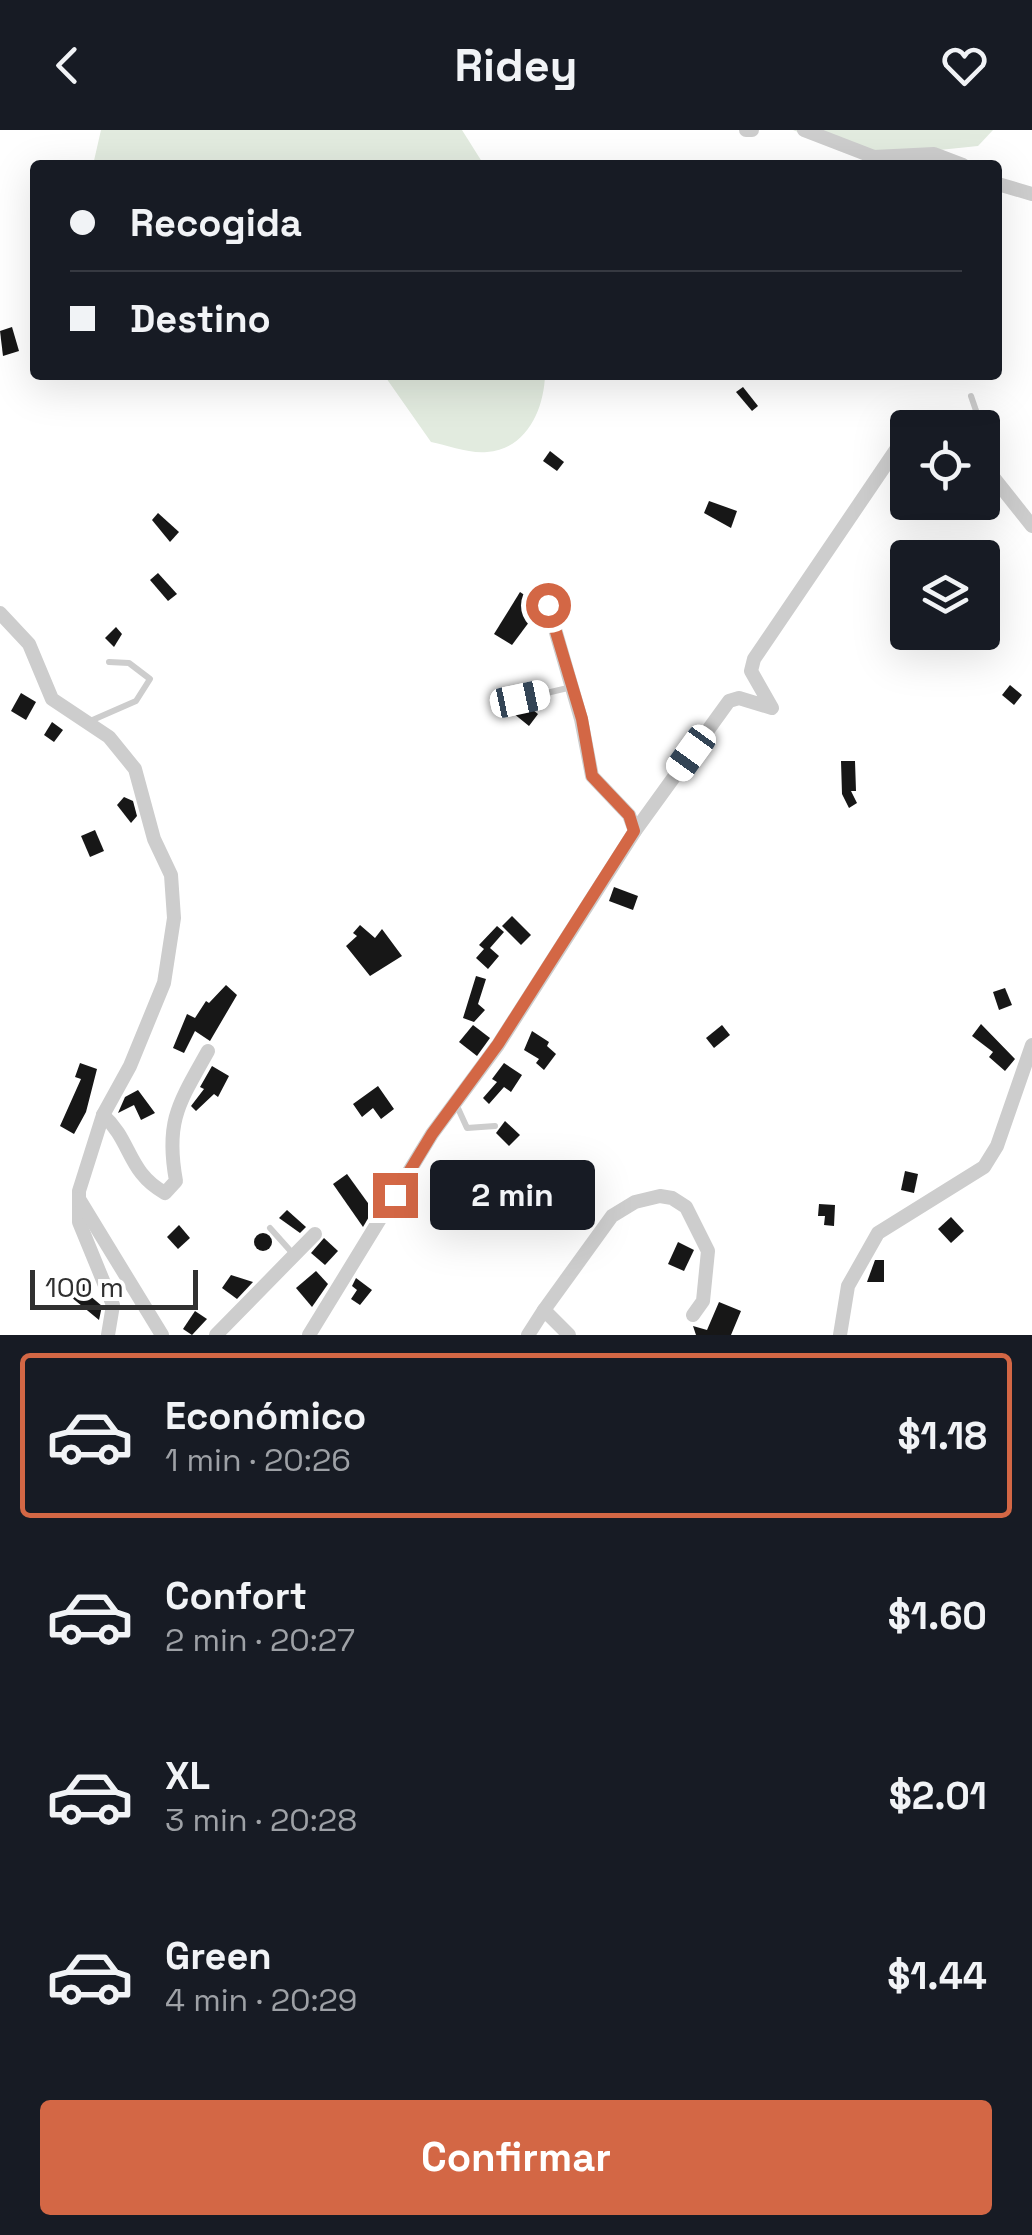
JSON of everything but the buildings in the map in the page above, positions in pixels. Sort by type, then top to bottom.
[{"type":"street","points":[[804,130],[874,157],[934,154],[950,160]]},
{"type":"street","points":[[1002,185],[1032,194]]},
{"type":"street","points":[[309,1335],[432,1134],[456,1105],[634,831],[728,701],[739,698],[772,708],[751,671],[754,659],[890,459]]},
{"type":"street","points":[[1000,485],[1032,526]]},
{"type":"street","points":[[548,605],[573,687],[592,776],[629,815],[634,831]]},
{"type":"street","points":[[0,612],[29,644],[52,699],[109,737],[135,770],[154,839],[171,875],[174,903],[164,983],[130,1066],[103,1115],[79,1198],[79,1222],[113,1305],[108,1335]]},
{"type":"street","points":[[840,1335],[848,1286],[878,1233],[984,1167],[997,1146],[1032,1045]]},
{"type":"street","points":[[103,1115],[124,1139],[133,1167],[164,1193],[176,1181],[170,1137],[174,1112],[208,1052]]},
{"type":"street","points":[[528,1335],[612,1216],[635,1202],[660,1196],[672,1198],[686,1208],[708,1250],[703,1301],[692,1315]]},
{"type":"street","points":[[79,1198],[158,1332]]},
{"type":"street","points":[[216,1335],[296,1257],[314,1234]]},
{"type":"street","points":[[544,1310],[569,1335]]},
{"type":"lane","points":[[971,396],[976,410]]},
{"type":"lane","points":[[86,723],[136,700],[150,679],[129,664],[108,662]]},
{"type":"lane","points":[[520,699],[573,687]]},
{"type":"lane","points":[[456,1105],[467,1128],[496,1126]]},
{"type":"lane","points":[[270,1228],[296,1257]]},
{"type":"shaded area","points":[[101,130],[462,130],[481,160],[94,160]]},
{"type":"shaded area","points":[[793,130],[993,130],[978,146],[862,158]]},
{"type":"shaded area","points":[[388,380],[545,380],[537,414],[513,443],[480,452],[431,442]]},
{"type":"route","points":[[395,1195],[432,1134],[498,1044],[526,996],[629,845],[634,831],[629,815],[592,776],[582,719],[548,605]]}]
